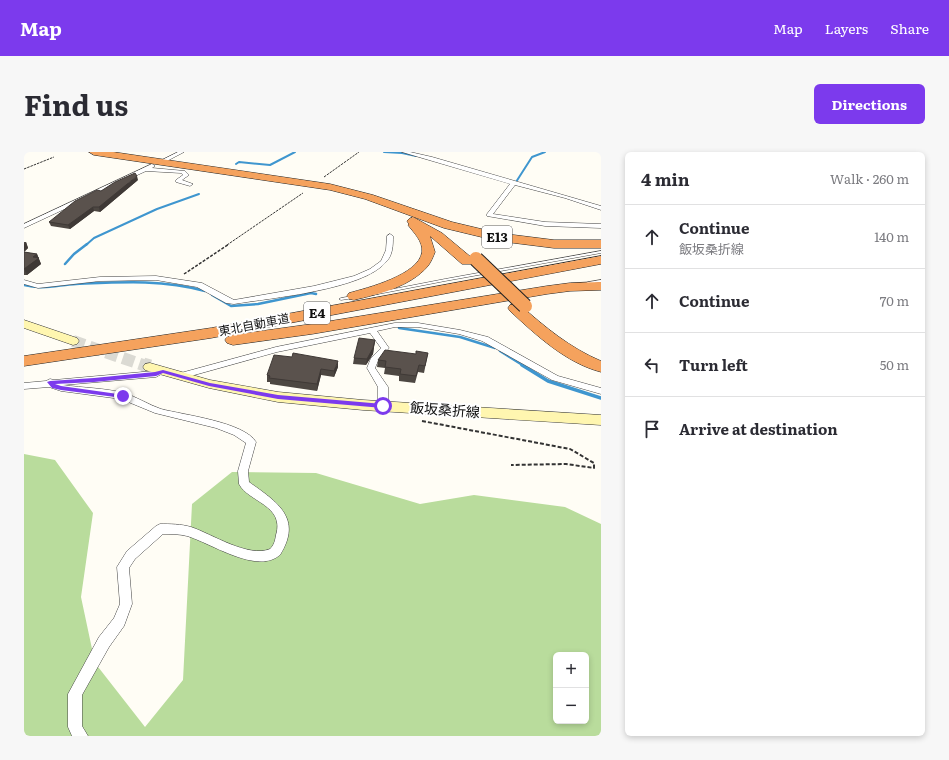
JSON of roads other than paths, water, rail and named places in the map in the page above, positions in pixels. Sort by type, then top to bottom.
[{"type":"highway","name":"E13","points":[[88,152],[314,189],[354,198],[448,225],[498,237],[554,244],[601,244]]},
{"type":"highway","name":"E13","points":[[396,210],[471,260],[558,345],[573,355],[601,367]]},
{"type":"highway","points":[[140,344],[270,313],[374,291],[409,276],[423,263],[428,249],[424,236],[415,225],[396,210]]},
{"type":"highway","name":"東北自動車道","points":[[24,361],[211,333],[601,260]]},
{"type":"highway","name":"東北自動車道","points":[[24,372],[359,318],[601,271]]},
{"type":"highway","points":[[210,343],[290,333],[411,311],[570,287],[601,286]]},
{"type":"highway","points":[[520,307],[569,343],[601,359]]},
{"type":"main road","points":[[24,324],[73,341]]},
{"type":"main road","name":"飯坂桑折線","points":[[150,367],[216,386],[278,397],[383,406],[601,420]]},
{"type":"street","points":[[165,160],[182,152]]},
{"type":"street","points":[[404,152],[425,154],[514,184],[569,197],[601,208]]},
{"type":"street","points":[[24,226],[152,166]]},
{"type":"street","points":[[146,169],[183,172],[186,175],[178,181],[190,184]]},
{"type":"street","points":[[514,184],[489,215],[563,226],[601,226]]},
{"type":"street","points":[[24,282],[38,286],[100,280],[156,278],[199,285],[229,301],[234,302],[356,279],[378,267],[386,259],[390,249],[390,236]]},
{"type":"street","points":[[180,376],[285,348],[406,324],[473,335],[497,344],[555,378],[601,391]]},
{"type":"street","points":[[372,330],[385,348],[374,360],[371,368],[383,387],[383,406]]},
{"type":"street","points":[[285,348],[294,354]]},
{"type":"street","points":[[24,386],[50,382],[94,380],[156,374],[163,371]]},
{"type":"street","points":[[50,382],[54,386],[61,388],[123,396],[158,411],[218,425],[242,436],[251,442],[243,471],[244,484],[275,507],[280,514],[284,529],[274,553],[260,557],[240,553],[190,532],[174,529],[160,529],[130,555],[123,567],[126,604],[119,622],[104,642],[75,694],[75,727],[80,736]]},
{"type":"lane","points":[[340,299],[404,289],[444,280],[601,252]]},
{"type":"lane","points":[[570,287],[601,281]]},
{"type":"waterway","points":[[236,164],[239,162],[270,165],[295,152]]},
{"type":"waterway","points":[[384,152],[402,153],[416,156]]},
{"type":"waterway","points":[[516,182],[532,157],[545,152]]},
{"type":"waterway","points":[[86,245],[94,238],[157,209],[199,194]]},
{"type":"waterway","points":[[65,264],[74,254],[87,244]]},
{"type":"waterway","points":[[24,285],[44,287],[76,284],[141,282],[189,287],[205,291]]},
{"type":"waterway","points":[[212,295],[231,306],[258,304],[311,293],[316,294]]},
{"type":"waterway","points":[[399,328],[460,337],[495,348]]},
{"type":"waterway","points":[[500,351],[524,366]]},
{"type":"waterway","points":[[522,365],[548,381],[601,398]]},
{"type":"tunnel","points":[[73,341],[143,365]]},
{"type":"tunnel","points":[[143,365],[150,367]]}]
